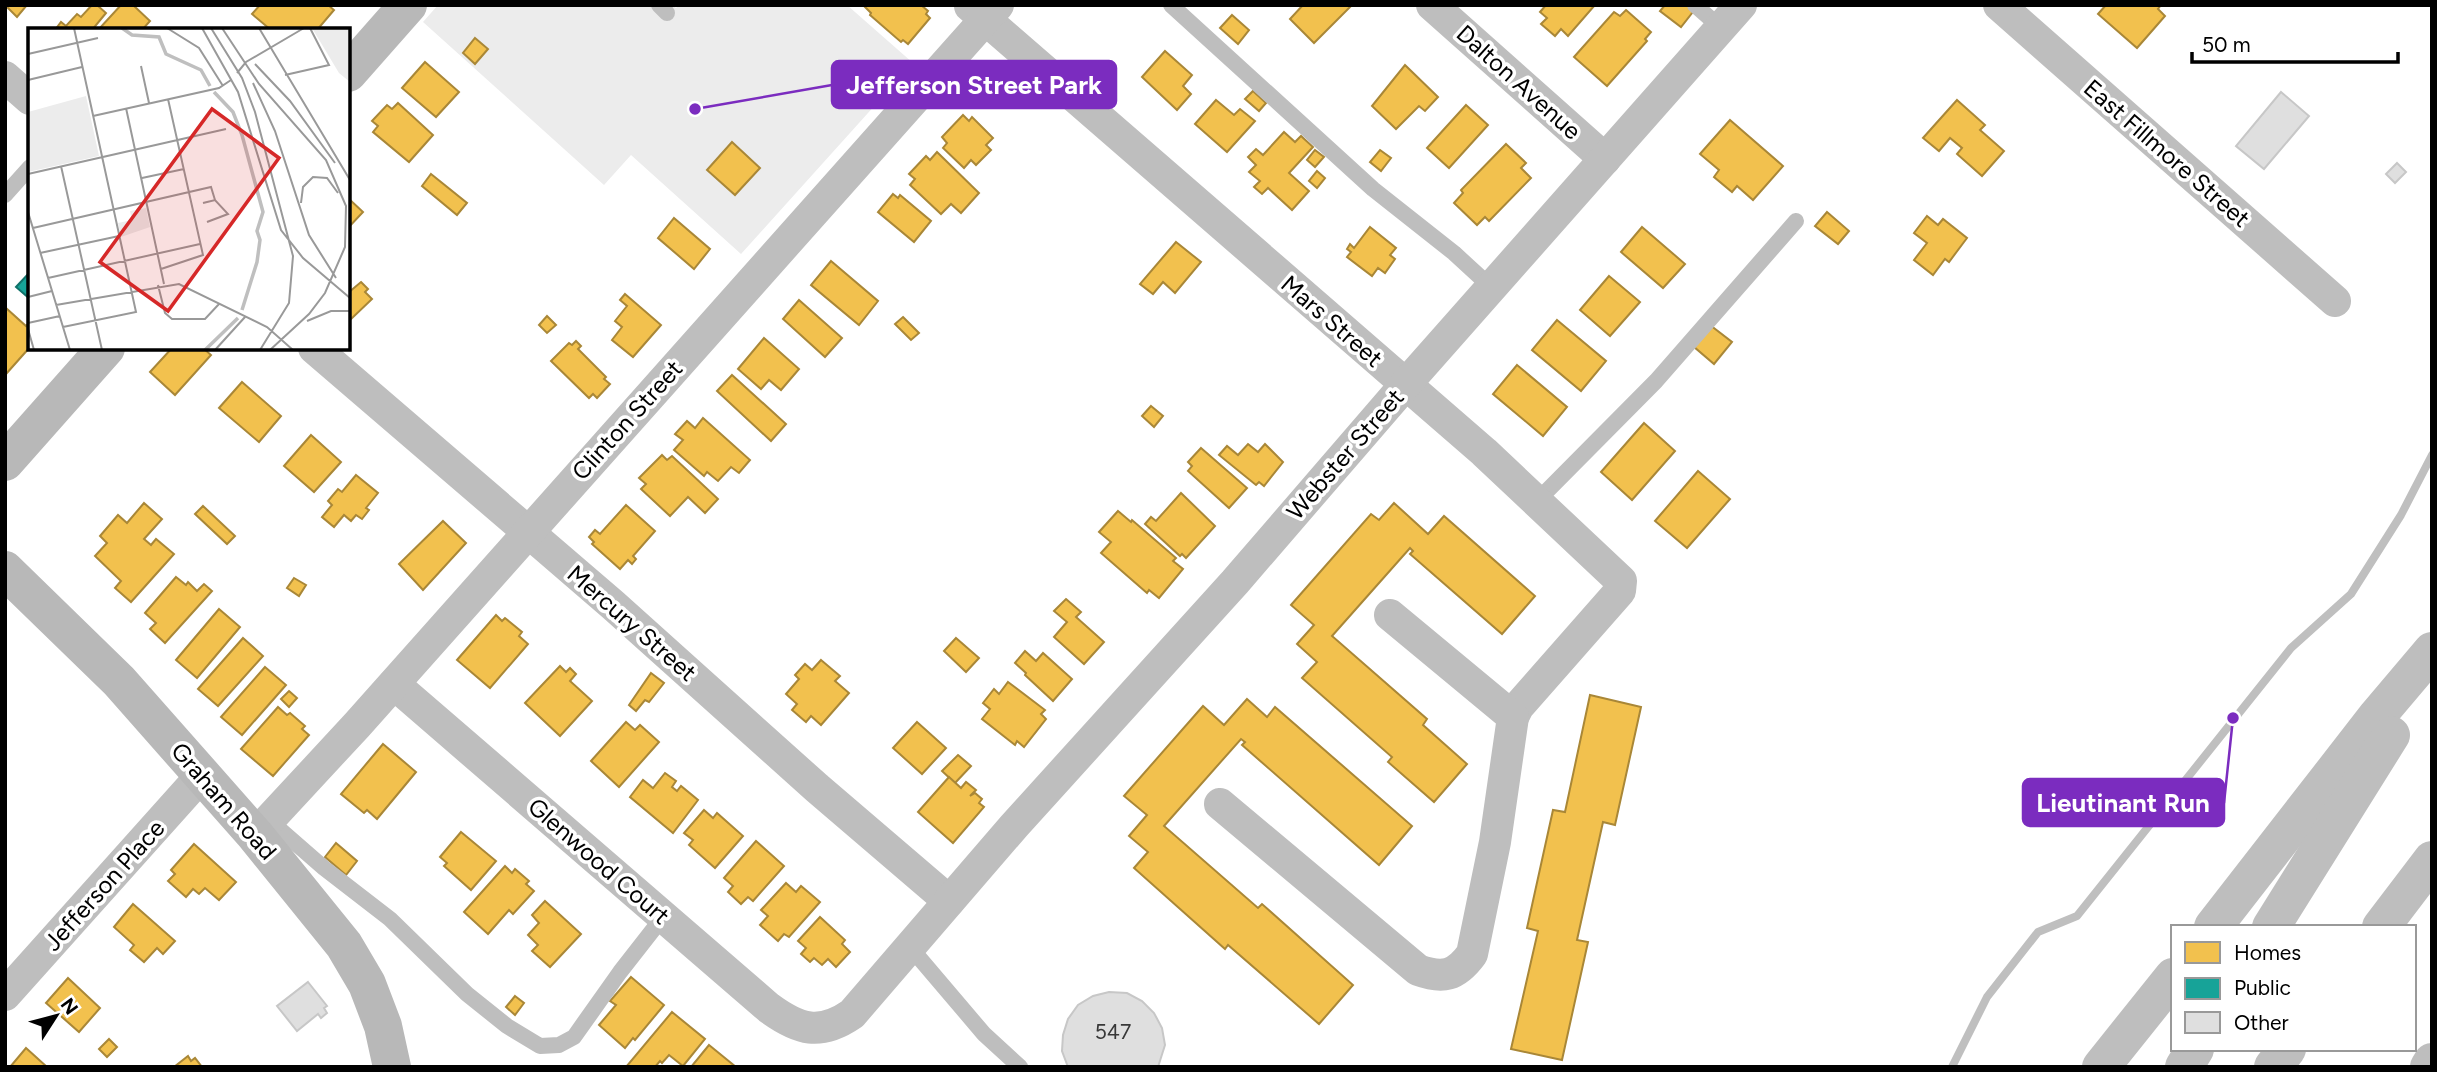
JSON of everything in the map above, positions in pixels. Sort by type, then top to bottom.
[{"type":"highway","points":[[2215,925],[2432,651]]},
{"type":"highway","points":[[2272,925],[2432,671]]},
{"type":"highway","points":[[2383,925],[2432,860]]},
{"type":"highway","points":[[2101,1067],[2171,980]]},
{"type":"highway","points":[[2184,1067],[2194,1051]]},
{"type":"highway","points":[[2273,1067],[2285,1051]]},
{"type":"highway","points":[[2429,1067],[2432,1062]]},
{"type":"main road","points":[[350,71],[408,5]]},
{"type":"main road","points":[[5,462],[104,350]]},
{"type":"main road","name":"Graham Road","points":[[5,570],[119,681],[202,775],[262,827],[367,984],[383,1026],[392,1067]]},
{"type":"street","name":"Dalton Avenue","points":[[1432,5],[1605,159]]},
{"type":"street","name":"East Fillmore Street","points":[[1999,5],[2336,301]]},
{"type":"street","name":"Mars Street","points":[[984,10],[1537,501],[1621,581],[1620,591],[1518,707],[1513,717]]},
{"type":"street","name":"Clinton Street","points":[[262,827],[394,684],[984,10]]},
{"type":"street","name":"Webster Street","points":[[810,1029],[839,1023],[852,1014],[1731,17]]},
{"type":"street","points":[[5,77],[28,97]]},
{"type":"street","name":"Mercury Street","points":[[316,350],[949,901]]},
{"type":"street","points":[[1220,804],[1418,970],[1433,975],[1448,975],[1463,967],[1472,954],[1495,842],[1513,717],[1390,615]]},
{"type":"street","name":"Glenwood Court","points":[[394,684],[769,1008],[782,1018],[810,1029]]},
{"type":"street","name":"Jefferson Place","points":[[5,995],[202,775]]},
{"type":"lane","points":[[1171,5],[1373,189],[1492,287]]},
{"type":"lane","points":[[1695,5],[1731,17]]},
{"type":"lane","points":[[5,195],[28,169]]},
{"type":"lane","points":[[1537,501],[1656,381],[1796,221]]},
{"type":"lane","points":[[262,827],[324,868],[390,919],[467,994],[507,1026],[540,1046],[559,1045],[574,1037],[663,917]]},
{"type":"lane","points":[[910,947],[984,1034],[1020,1067]]},
{"type":"shaded area","points":[[438,5],[672,5],[676,8],[679,5],[847,5],[913,63],[741,254],[631,155],[604,185],[423,22]]},
{"type":"building: Homes","points":[[5,5],[27,5],[17,17]]},
{"type":"building: Homes","points":[[92,5],[97,5],[106,13],[94,28],[56,28],[61,22],[66,26],[77,14],[81,17]]},
{"type":"building: Homes","points":[[121,5],[133,5],[150,21],[144,28],[100,28]]},
{"type":"building: Homes","points":[[260,5],[328,5],[334,10],[319,28],[269,28],[252,14]]},
{"type":"building: Homes","points":[[863,5],[921,5],[928,11],[926,14],[930,18],[908,44],[903,40],[901,42],[870,15]]},
{"type":"building: Homes","points":[[1303,5],[1352,5],[1314,43],[1290,19]]},
{"type":"building: Homes","points":[[1546,5],[1595,5],[1568,36],[1561,29],[1555,36],[1541,24],[1547,18],[1540,12]]},
{"type":"building: Homes","points":[[1665,5],[1692,5],[1696,8],[1681,27],[1660,11]]},
{"type":"building: Homes","points":[[2106,5],[2161,5],[2158,9],[2165,16],[2137,48],[2098,14]]},
{"type":"building: Homes","points":[[1626,10],[1651,32],[1645,39],[1647,41],[1607,86],[1574,57],[1614,12],[1620,16]]},
{"type":"building: Homes","points":[[1232,15],[1249,30],[1238,44],[1220,28]]},
{"type":"building: Homes","points":[[475,38],[488,49],[475,64],[463,53]]},
{"type":"building: Homes","points":[[1165,51],[1192,75],[1183,86],[1191,94],[1177,110],[1142,77]]},
{"type":"building: Homes","points":[[425,62],[459,92],[436,117],[402,88]]},
{"type":"building: Homes","points":[[1405,65],[1438,97],[1425,111],[1419,106],[1396,129],[1372,106]]},
{"type":"building: Homes","points":[[1253,91],[1266,103],[1259,111],[1245,99]]},
{"type":"building: Homes","points":[[1216,100],[1234,115],[1240,109],[1255,121],[1227,152],[1195,124]]},
{"type":"building: Homes","points":[[1957,100],[1985,125],[1980,130],[2004,151],[1982,176],[1957,154],[1962,148],[1950,138],[1939,151],[1923,138]]},
{"type":"building: Homes","points":[[398,103],[433,135],[409,162],[373,132],[378,126],[372,121],[387,105],[392,109]]},
{"type":"building: Homes","points":[[1466,105],[1488,125],[1449,168],[1427,148]]},
{"type":"building: Homes","points":[[963,115],[969,121],[972,117],[993,138],[986,145],[991,150],[976,165],[971,160],[964,168],[943,148],[947,143],[942,137]]},
{"type":"building: Homes","points":[[1730,120],[1783,166],[1753,200],[1737,186],[1732,192],[1714,177],[1719,170],[1700,154]]},
{"type":"building: Homes","points":[[1284,132],[1295,142],[1301,136],[1313,147],[1289,173],[1309,191],[1292,210],[1268,188],[1262,194],[1254,187],[1260,181],[1249,172],[1256,165],[1248,157],[1256,149],[1263,155]]},
{"type":"building: Homes","points":[[732,142],[760,168],[735,195],[707,170]]},
{"type":"building: Homes","points":[[1506,144],[1526,163],[1521,168],[1531,178],[1489,221],[1485,217],[1477,225],[1454,203],[1463,193],[1461,190]]},
{"type":"building: Homes","points":[[1315,150],[1324,157],[1315,167],[1307,160]]},
{"type":"building: Homes","points":[[1380,150],[1391,158],[1381,171],[1370,162]]},
{"type":"building: Homes","points":[[937,152],[979,193],[961,213],[951,204],[941,214],[910,185],[915,179],[909,174],[926,156],[930,160]]},
{"type":"building: Homes","points":[[1317,171],[1325,178],[1317,188],[1309,181]]},
{"type":"building: Homes","points":[[431,174],[467,203],[457,215],[422,186]]},
{"type":"building: Homes","points":[[893,194],[898,198],[900,195],[931,221],[914,242],[878,212]]},
{"type":"building: Homes","points":[[350,200],[363,212],[350,226]]},
{"type":"building: Homes","points":[[1827,212],[1849,231],[1838,244],[1815,226]]},
{"type":"building: Homes","points":[[1927,216],[1938,225],[1943,219],[1967,238],[1949,262],[1945,259],[1933,275],[1914,260],[1927,243],[1914,233]]},
{"type":"building: Homes","points":[[674,218],[710,249],[694,269],[658,238]]},
{"type":"building: Homes","points":[[1370,227],[1396,248],[1390,255],[1395,259],[1385,273],[1378,268],[1372,276],[1347,257],[1351,252],[1347,249],[1350,244],[1354,248]]},
{"type":"building: Homes","points":[[1642,227],[1685,264],[1663,288],[1621,252]]},
{"type":"building: Homes","points":[[1176,242],[1201,262],[1175,293],[1163,282],[1153,294],[1140,284]]},
{"type":"building: Homes","points":[[831,261],[878,301],[859,325],[811,285]]},
{"type":"building: Homes","points":[[1609,276],[1640,302],[1610,336],[1580,310]]},
{"type":"building: Homes","points":[[361,282],[372,299],[350,320],[350,291]]},
{"type":"building: Homes","points":[[625,294],[661,325],[633,357],[612,340],[622,327],[615,321],[627,306],[620,300]]},
{"type":"building: Homes","points":[[799,300],[842,338],[825,357],[783,319]]},
{"type":"building: Homes","points":[[6,308],[26,326],[28,324],[28,349],[6,374]]},
{"type":"building: Homes","points":[[547,316],[556,325],[547,333],[539,325]]},
{"type":"building: Homes","points":[[903,317],[919,333],[911,340],[895,324]]},
{"type":"building: Homes","points":[[1557,320],[1606,361],[1581,391],[1532,350]]},
{"type":"building: Homes","points":[[1710,325],[1732,342],[1714,364],[1693,346]]},
{"type":"building: Homes","points":[[764,338],[799,369],[781,390],[769,380],[761,389],[738,369]]},
{"type":"building: Homes","points":[[576,341],[581,346],[578,349],[610,384],[597,398],[593,394],[589,398],[551,361],[569,343],[572,345]]},
{"type":"building: Homes","points":[[170,350],[205,350],[211,355],[175,395],[150,372]]},
{"type":"building: Homes","points":[[1517,365],[1567,407],[1543,436],[1493,394]]},
{"type":"building: Homes","points":[[732,375],[786,424],[771,441],[717,391]]},
{"type":"building: Homes","points":[[242,382],[281,416],[259,442],[219,408]]},
{"type":"building: Homes","points":[[1151,406],[1163,416],[1154,427],[1142,416]]},
{"type":"building: Homes","points":[[703,418],[750,460],[739,473],[731,467],[718,481],[707,472],[704,476],[674,450],[683,440],[675,434],[687,421],[695,428]]},
{"type":"building: Homes","points":[[1644,423],[1675,451],[1632,500],[1601,472]]},
{"type":"building: Homes","points":[[311,435],[341,462],[314,492],[284,466]]},
{"type":"building: Homes","points":[[1248,444],[1258,452],[1265,444],[1283,462],[1264,486],[1259,482],[1256,485],[1219,455],[1227,446],[1238,455]]},
{"type":"building: Homes","points":[[1201,448],[1247,488],[1229,508],[1188,471],[1192,466],[1188,462]]},
{"type":"building: Homes","points":[[662,455],[667,460],[672,456],[718,499],[705,513],[688,497],[670,516],[641,489],[646,484],[639,478]]},
{"type":"building: Homes","points":[[1698,471],[1730,499],[1687,548],[1655,521]]},
{"type":"building: Homes","points":[[356,475],[378,493],[366,508],[369,510],[362,519],[356,515],[351,521],[344,515],[334,527],[322,517],[332,505],[328,501],[338,489],[342,492]]},
{"type":"building: Homes","points":[[1181,493],[1215,526],[1186,558],[1182,554],[1180,556],[1145,524],[1151,517],[1156,521]]},
{"type":"building: Homes","points":[[144,503],[162,519],[144,539],[151,545],[156,539],[174,554],[131,602],[115,588],[121,581],[95,556],[107,543],[100,536],[118,515],[127,523]]},
{"type":"building: Homes","points":[[1394,503],[1428,534],[1444,516],[1535,596],[1502,634],[1410,554],[1413,551],[1410,548],[1332,636],[1427,719],[1423,725],[1467,764],[1434,802],[1388,762],[1392,757],[1302,678],[1317,662],[1297,644],[1314,625],[1291,605],[1371,514],[1379,520]]},
{"type":"building: Homes","points":[[626,505],[655,531],[633,556],[636,559],[632,564],[628,560],[620,569],[592,544],[594,542],[589,537],[595,530],[600,534]]},
{"type":"building: Homes","points":[[203,506],[235,536],[227,544],[195,514]]},
{"type":"building: Homes","points":[[1118,511],[1176,558],[1173,561],[1183,569],[1159,598],[1149,590],[1147,593],[1101,553],[1111,542],[1099,532]]},
{"type":"building: Homes","points":[[443,521],[466,543],[423,590],[399,564]]},
{"type":"building: Homes","points":[[176,577],[186,585],[188,582],[197,591],[204,584],[212,591],[165,643],[150,629],[156,623],[145,613]]},
{"type":"building: Homes","points":[[294,578],[306,585],[299,596],[287,588]]},
{"type":"building: Homes","points":[[1066,599],[1081,612],[1076,617],[1104,642],[1084,664],[1054,637],[1067,622],[1054,611]]},
{"type":"building: Homes","points":[[219,609],[240,627],[197,678],[176,660]]},
{"type":"building: Homes","points":[[496,615],[502,621],[505,618],[522,632],[519,636],[528,644],[490,688],[457,660]]},
{"type":"building: Homes","points":[[243,638],[263,656],[218,706],[198,689]]},
{"type":"building: Homes","points":[[956,638],[979,658],[966,672],[944,651]]},
{"type":"building: Homes","points":[[1025,651],[1036,661],[1043,653],[1072,679],[1053,701],[1015,663]]},
{"type":"building: Homes","points":[[821,660],[840,676],[835,681],[849,693],[821,725],[811,716],[806,722],[792,710],[797,704],[786,694],[799,679],[795,675],[805,664],[812,670]]},
{"type":"building: Homes","points":[[560,666],[566,672],[570,668],[576,674],[570,681],[592,701],[560,736],[525,703]]},
{"type":"building: Homes","points":[[265,667],[286,685],[242,735],[221,717]]},
{"type":"building: Homes","points":[[651,673],[664,683],[649,702],[645,700],[636,711],[629,705]]},
{"type":"building: Homes","points":[[1008,682],[1045,710],[1041,714],[1046,719],[1024,747],[1017,741],[1015,745],[982,719],[990,709],[983,703],[994,689],[999,694]]},
{"type":"building: Homes","points":[[289,691],[297,698],[289,707],[281,699]]},
{"type":"building: Homes","points":[[1590,695],[1641,707],[1615,825],[1603,822],[1577,940],[1588,942],[1562,1060],[1511,1049],[1538,931],[1527,928],[1553,810],[1565,812]]},
{"type":"building: Homes","points":[[1247,699],[1267,717],[1275,707],[1412,826],[1379,865],[1242,745],[1245,742],[1241,739],[1164,826],[1258,908],[1262,904],[1353,985],[1319,1024],[1228,945],[1225,949],[1134,868],[1148,852],[1129,836],[1147,815],[1124,796],[1203,706],[1224,725]]},
{"type":"building: Homes","points":[[278,707],[305,726],[302,729],[309,735],[273,776],[241,749]]},
{"type":"building: Homes","points":[[626,722],[635,730],[640,725],[659,742],[619,787],[591,761]]},
{"type":"building: Homes","points":[[917,722],[946,748],[922,774],[893,748]]},
{"type":"building: Homes","points":[[383,744],[416,772],[377,819],[367,810],[364,813],[341,794]]},
{"type":"building: Homes","points":[[958,755],[971,766],[955,783],[942,771]]},
{"type":"building: Homes","points":[[665,773],[676,781],[672,787],[677,791],[681,786],[698,800],[673,833],[630,797],[643,780],[653,788]]},
{"type":"building: Homes","points":[[949,777],[961,788],[966,782],[976,790],[970,796],[975,793],[982,799],[979,803],[984,807],[953,843],[918,812]]},
{"type":"building: Homes","points":[[704,810],[713,818],[717,813],[743,836],[715,868],[689,845],[693,840],[684,833]]},
{"type":"building: Homes","points":[[461,832],[496,861],[471,890],[444,866],[447,863],[440,857]]},
{"type":"building: Homes","points":[[756,841],[784,866],[753,901],[748,897],[741,904],[728,892],[733,886],[724,878]]},
{"type":"building: Homes","points":[[336,843],[357,861],[346,875],[325,857]]},
{"type":"building: Homes","points":[[194,844],[236,882],[219,900],[205,888],[199,894],[193,889],[186,897],[168,881],[175,874],[171,870]]},
{"type":"building: Homes","points":[[505,866],[512,873],[515,869],[529,881],[526,884],[534,891],[513,914],[509,910],[488,934],[464,912]]},
{"type":"building: Homes","points":[[786,883],[796,892],[801,886],[820,902],[789,937],[784,934],[778,941],[760,925],[768,916],[761,910]]},
{"type":"building: Homes","points":[[545,901],[581,934],[550,967],[532,951],[538,945],[528,935],[539,923],[532,915]]},
{"type":"building: Homes","points":[[133,904],[175,941],[163,954],[157,948],[144,962],[130,950],[134,945],[114,927]]},
{"type":"building: Homes","points":[[820,917],[845,940],[842,944],[850,952],[836,967],[828,959],[822,965],[814,958],[810,962],[801,954],[806,948],[798,941]]},
{"type":"building: Homes","points":[[631,977],[664,1005],[625,1048],[599,1025],[616,1005],[610,1001]]},
{"type":"building: Homes","points":[[68,978],[100,1008],[79,1032],[46,1003]]},
{"type":"building: Homes","points":[[515,996],[524,1003],[515,1015],[506,1007]]},
{"type":"building: Homes","points":[[672,1012],[705,1039],[683,1066],[669,1055],[655,1067],[626,1067]]},
{"type":"building: Homes","points":[[109,1039],[117,1047],[107,1057],[99,1049]]},
{"type":"building: Homes","points":[[709,1045],[736,1067],[691,1067]]},
{"type":"building: Homes","points":[[26,1048],[47,1067],[10,1067]]},
{"type":"building: Homes","points":[[188,1056],[191,1061],[195,1058],[202,1067],[174,1067]]},
{"type":"building: Public","points":[[28,274],[28,297],[16,287]]},
{"type":"building: Other","points":[[2281,92],[2309,116],[2264,169],[2236,146]]},
{"type":"building: Other","points":[[2397,163],[2406,172],[2395,183],[2386,174]]},
{"type":"building: Other","points":[[308,982],[327,1006],[324,1008],[327,1013],[321,1018],[318,1014],[297,1031],[277,1006]]},
{"type":"building: Other","points":[[1109,992],[1127,993],[1142,1001],[1154,1013],[1162,1028],[1165,1045],[1158,1067],[1068,1067],[1062,1051],[1068,1019],[1078,1005],[1093,996]]},
{"type":"waterway","points":[[1952,1067],[1987,997],[2038,932],[2077,916],[2291,648],[2351,594],[2401,515],[2432,455]]},
{"type":"place","name":"Jefferson Street Park","points":[[695,109]]},
{"type":"place","name":"Lieutinant Run","points":[[2233,718]]}]
